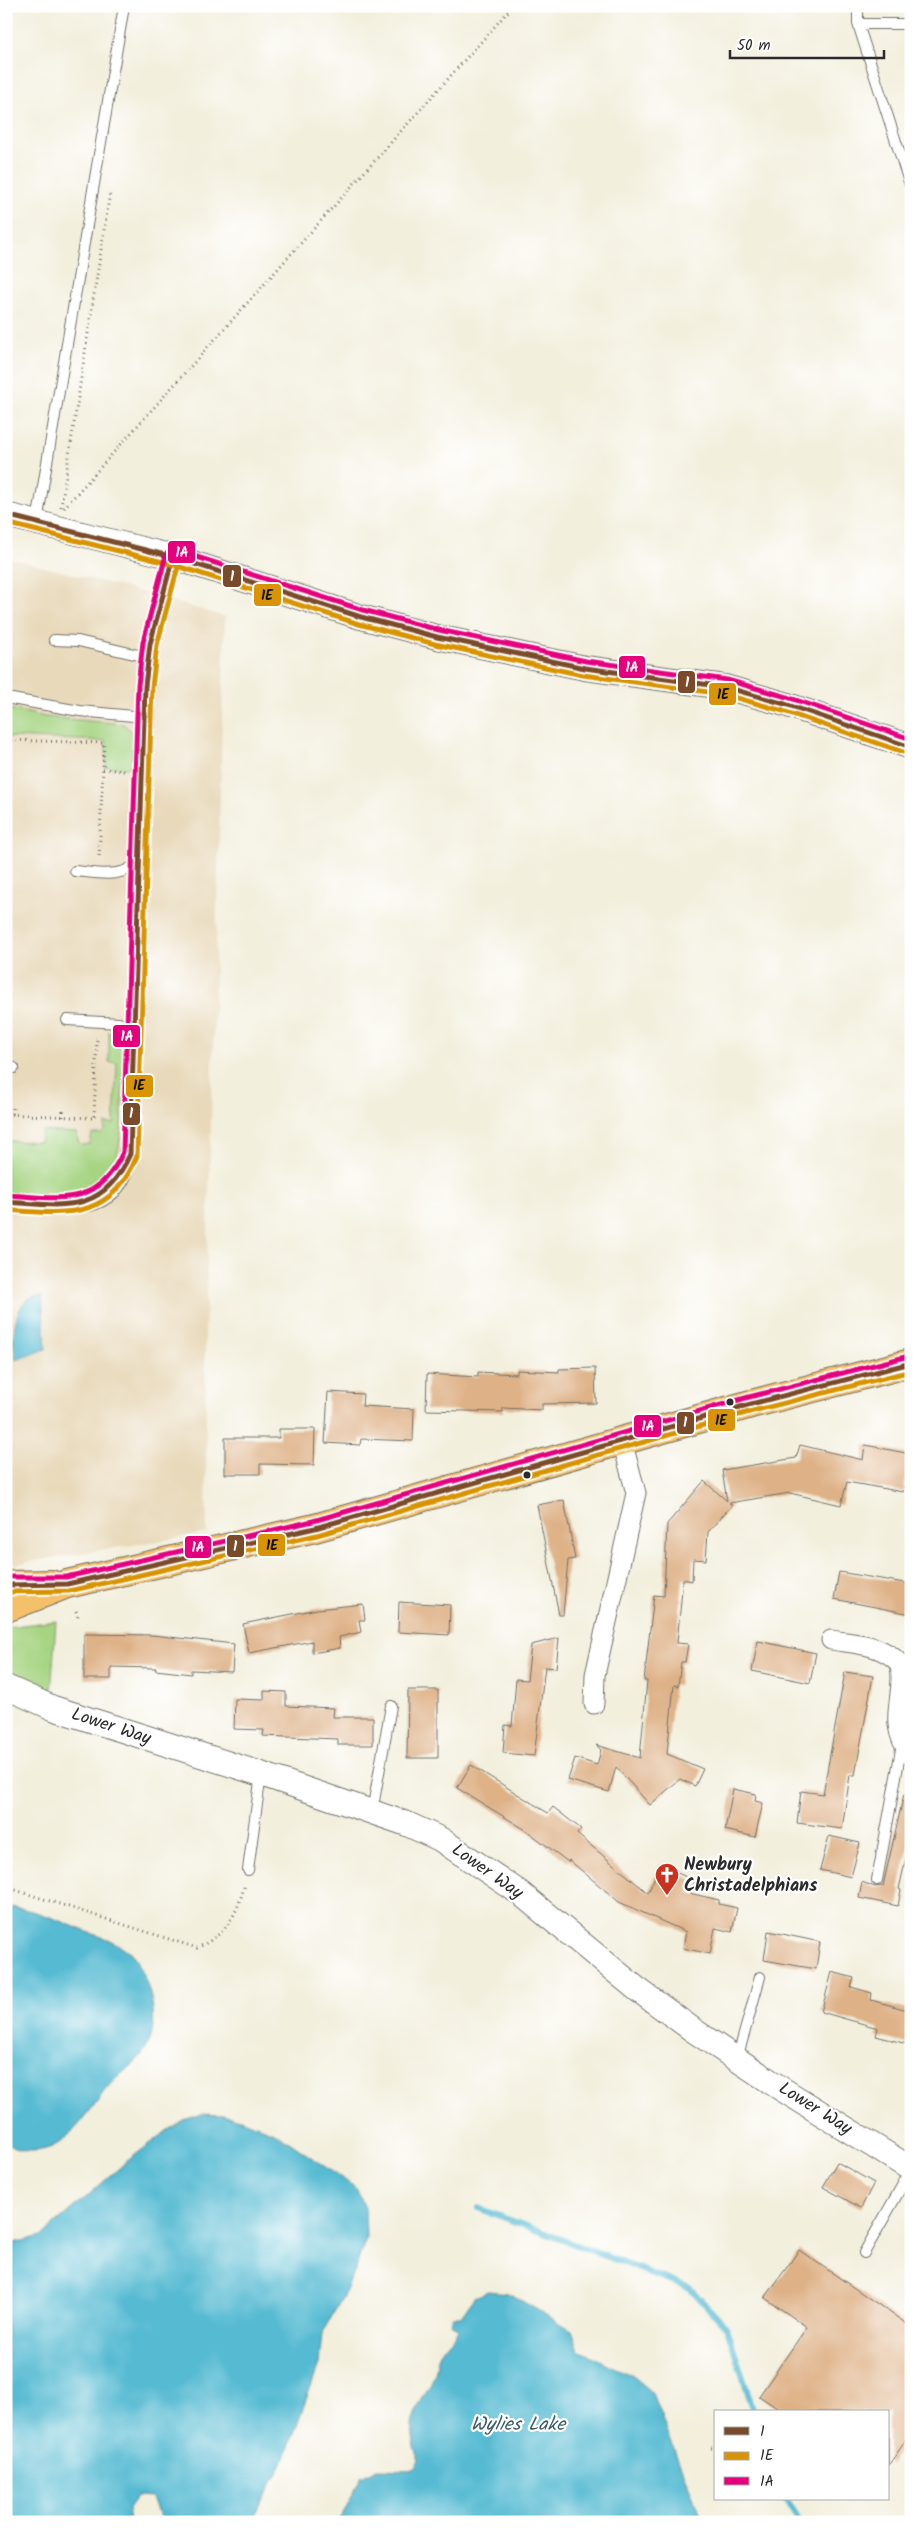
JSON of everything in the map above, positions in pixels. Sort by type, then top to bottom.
[{"type":"main road","points":[[6,1608],[68,1584],[315,1528],[751,1404],[911,1363]]},
{"type":"main road","points":[[6,1585],[68,1584]]},
{"type":"street","points":[[6,515],[173,557],[361,617],[437,637],[546,661],[725,688],[785,704],[911,746]]},
{"type":"street","points":[[139,860],[148,657],[173,557]]},
{"type":"street","points":[[6,1202],[58,1205],[88,1202],[106,1193],[118,1181],[130,1154],[134,1034]]},
{"type":"street","points":[[594,1704],[595,1675],[636,1493],[622,1441]]},
{"type":"street","points":[[831,1640],[877,1648],[891,1654],[900,1664],[897,1725],[907,1750]]},
{"type":"street","name":"Lower Way","points":[[6,1688],[53,1708],[261,1774],[407,1824],[440,1839],[520,1894],[637,1989],[737,2060],[911,2169]]},
{"type":"lane","points":[[37,522],[124,6]]},
{"type":"lane","points":[[858,6],[858,24],[911,188]]},
{"type":"lane","points":[[858,24],[911,24]]},
{"type":"lane","points":[[54,640],[78,641],[148,657]]},
{"type":"lane","points":[[6,698],[80,711],[144,717]]},
{"type":"lane","points":[[75,871],[124,873],[133,868],[139,860]]},
{"type":"lane","points":[[134,1034],[139,860]]},
{"type":"lane","points":[[67,1020],[119,1023],[134,1034]]},
{"type":"lane","points":[[372,1812],[391,1706]]},
{"type":"lane","points":[[877,1880],[907,1750]]},
{"type":"lane","points":[[248,1870],[261,1774]]},
{"type":"lane","points":[[737,2060],[760,1977]]},
{"type":"lane","points":[[864,2253],[911,2169]]},
{"type":"path","points":[[110,191],[61,511],[513,6]]},
{"type":"path","points":[[6,740],[104,743],[99,859],[92,859]]},
{"type":"path","points":[[103,769],[132,771]]},
{"type":"path","points":[[6,1114],[94,1118],[97,1038],[90,1038]]},
{"type":"path","points":[[12,1114],[13,1108]]},
{"type":"path","points":[[63,1109],[63,1117]]},
{"type":"path","points":[[76,1611],[78,1617]]},
{"type":"path","points":[[6,1887],[197,1948],[210,1941],[226,1928],[237,1912],[248,1870]]},
{"type":"shaded area","points":[[6,557],[146,593],[225,617],[205,1340],[207,1533],[15,1564],[6,1561]]},
{"type":"green space","points":[[6,708],[45,717],[124,724],[133,733],[132,765],[127,768],[106,767],[106,741],[6,737]]},
{"type":"green space","points":[[109,1031],[122,1036],[124,1041],[121,1131],[116,1156],[111,1168],[104,1178],[80,1193],[53,1197],[7,1194],[6,1141],[40,1142],[42,1131],[76,1133],[78,1141],[82,1145],[90,1144],[92,1134],[101,1134],[105,1130],[105,1124],[114,1124],[117,1063],[109,1062]]},
{"type":"green space","points":[[56,1621],[51,1694],[29,1681],[6,1672],[6,1627]]},
{"type":"water","points":[[42,1296],[46,1349],[16,1360],[14,1336],[20,1310],[30,1298]]},
{"type":"water","points":[[6,1907],[45,1915],[109,1940],[128,1950],[135,1958],[144,1977],[153,2008],[153,2028],[143,2053],[106,2089],[73,2131],[57,2144],[38,2151],[21,2150],[6,2143]]},
{"type":"water","points":[[201,2114],[223,2115],[241,2119],[276,2133],[356,2188],[365,2208],[366,2239],[346,2291],[322,2334],[319,2364],[283,2463],[251,2522],[162,2522],[153,2497],[137,2496],[128,2508],[130,2522],[6,2522],[6,2245],[42,2236],[126,2162],[168,2130],[184,2120]]},
{"type":"water","name":"Wylies Lake","points":[[488,2291],[508,2293],[572,2330],[579,2350],[633,2376],[651,2391],[703,2522],[339,2522],[361,2477],[378,2469],[414,2470],[419,2461],[412,2435],[414,2417],[434,2376],[440,2353],[458,2329],[451,2323],[453,2316],[461,2316],[474,2297]]},
{"type":"building","points":[[595,1368],[596,1403],[542,1404],[542,1410],[503,1408],[503,1412],[426,1410],[427,1374],[478,1377],[478,1372],[517,1374],[517,1370],[559,1372],[559,1369]]},
{"type":"building","points":[[328,1392],[363,1394],[362,1406],[414,1409],[413,1441],[361,1439],[360,1445],[325,1443]]},
{"type":"building","points":[[279,1429],[315,1429],[314,1465],[260,1464],[260,1474],[225,1474],[225,1438],[279,1438]]},
{"type":"building","points":[[800,1445],[863,1460],[865,1445],[911,1454],[903,1492],[847,1482],[841,1505],[790,1493],[729,1503],[732,1505],[708,1532],[706,1560],[693,1559],[692,1581],[683,1579],[677,1643],[688,1644],[685,1662],[681,1662],[678,1686],[674,1685],[667,1754],[703,1769],[695,1786],[680,1779],[650,1805],[616,1767],[609,1792],[568,1780],[575,1758],[597,1765],[601,1750],[596,1745],[640,1758],[647,1681],[644,1681],[654,1595],[664,1596],[667,1524],[704,1481],[727,1501],[722,1470],[796,1458]]},
{"type":"building","points":[[564,1500],[575,1559],[568,1560],[563,1615],[559,1615],[537,1505]]},
{"type":"building","points":[[839,1572],[911,1584],[911,1614],[834,1599]]},
{"type":"building","points":[[399,1602],[450,1605],[449,1635],[398,1632]]},
{"type":"building","points":[[363,1604],[365,1620],[359,1620],[361,1632],[339,1637],[340,1648],[312,1653],[312,1641],[249,1653],[243,1624],[317,1609]]},
{"type":"building","points":[[84,1634],[152,1635],[234,1644],[232,1672],[191,1670],[191,1674],[155,1670],[156,1668],[111,1667],[111,1679],[84,1679]]},
{"type":"building","points":[[559,1638],[556,1668],[545,1667],[534,1756],[503,1753],[505,1725],[512,1726],[516,1679],[527,1680],[531,1645]]},
{"type":"building","points":[[758,1641],[816,1653],[810,1683],[752,1671]]},
{"type":"building","points":[[845,1672],[873,1676],[855,1775],[850,1775],[842,1829],[797,1823],[801,1791],[823,1794]]},
{"type":"building","points":[[408,1690],[438,1690],[438,1758],[407,1758]]},
{"type":"building","points":[[264,1691],[286,1692],[286,1706],[334,1708],[333,1717],[373,1717],[373,1745],[338,1745],[338,1739],[263,1736],[264,1730],[234,1729],[235,1699],[264,1700]]},
{"type":"building","points":[[471,1765],[548,1813],[553,1807],[581,1829],[577,1834],[648,1893],[660,1865],[695,1881],[689,1893],[719,1900],[719,1904],[737,1908],[732,1932],[715,1928],[710,1954],[683,1948],[686,1932],[619,1902],[569,1860],[568,1862],[526,1830],[457,1788]]},
{"type":"building","points":[[733,1789],[756,1794],[755,1801],[763,1803],[755,1837],[725,1830]]},
{"type":"building","points":[[904,1794],[911,1795],[911,1835],[899,1889],[901,1890],[898,1906],[859,1898],[862,1882],[875,1887],[883,1886]]},
{"type":"building","points":[[829,1836],[860,1843],[851,1877],[820,1870]]},
{"type":"building","points":[[768,1931],[820,1942],[816,1969],[764,1960]]},
{"type":"building","points":[[832,1972],[854,1978],[851,1987],[872,1993],[871,2000],[911,2011],[911,2045],[876,2036],[878,2028],[821,2012]]},
{"type":"building","points":[[837,2162],[874,2183],[861,2208],[823,2187]]},
{"type":"building","points":[[799,2250],[911,2327],[911,2433],[890,2463],[890,2410],[780,2410],[759,2396],[807,2327],[765,2298]]},
{"type":"waterway","points":[[478,2208],[690,2288],[727,2328],[753,2410]]},
{"type":"waterway","points":[[786,2500],[799,2522]]},
{"type":"transit line","name":"1","points":[[6,515],[173,557],[361,617],[437,637],[585,668],[725,687],[785,704],[911,747]]},
{"type":"transit line","name":"1E","points":[[6,523],[171,564],[359,624],[435,644],[583,675],[723,694],[783,711],[909,754]]},
{"type":"transit line","name":"1A","points":[[7,1195],[60,1198],[75,1196],[89,1191],[101,1183],[113,1170],[123,1152],[138,685],[143,642],[166,555],[170,550],[363,610],[439,630],[586,661],[727,680],[787,697],[911,739]]},
{"type":"transit line","name":"1","points":[[6,1202],[64,1205],[94,1197],[107,1188],[119,1174],[130,1154],[145,686],[150,644],[173,557]]},
{"type":"transit line","name":"1E","points":[[6,1210],[67,1212],[84,1209],[100,1203],[114,1192],[126,1177],[137,1156],[152,687],[157,645],[180,559]]},
{"type":"transit line","name":"1A","points":[[6,1577],[66,1577],[313,1521],[749,1397],[909,1356]]},
{"type":"transit line","name":"1","points":[[6,1585],[67,1584],[315,1528],[751,1404],[911,1363]]},
{"type":"transit line","name":"1E","points":[[6,1592],[69,1591],[317,1535],[753,1411],[911,1371]]},
{"type":"place","name":"Newbury Christadelphians","points":[[667,1896]]}]
